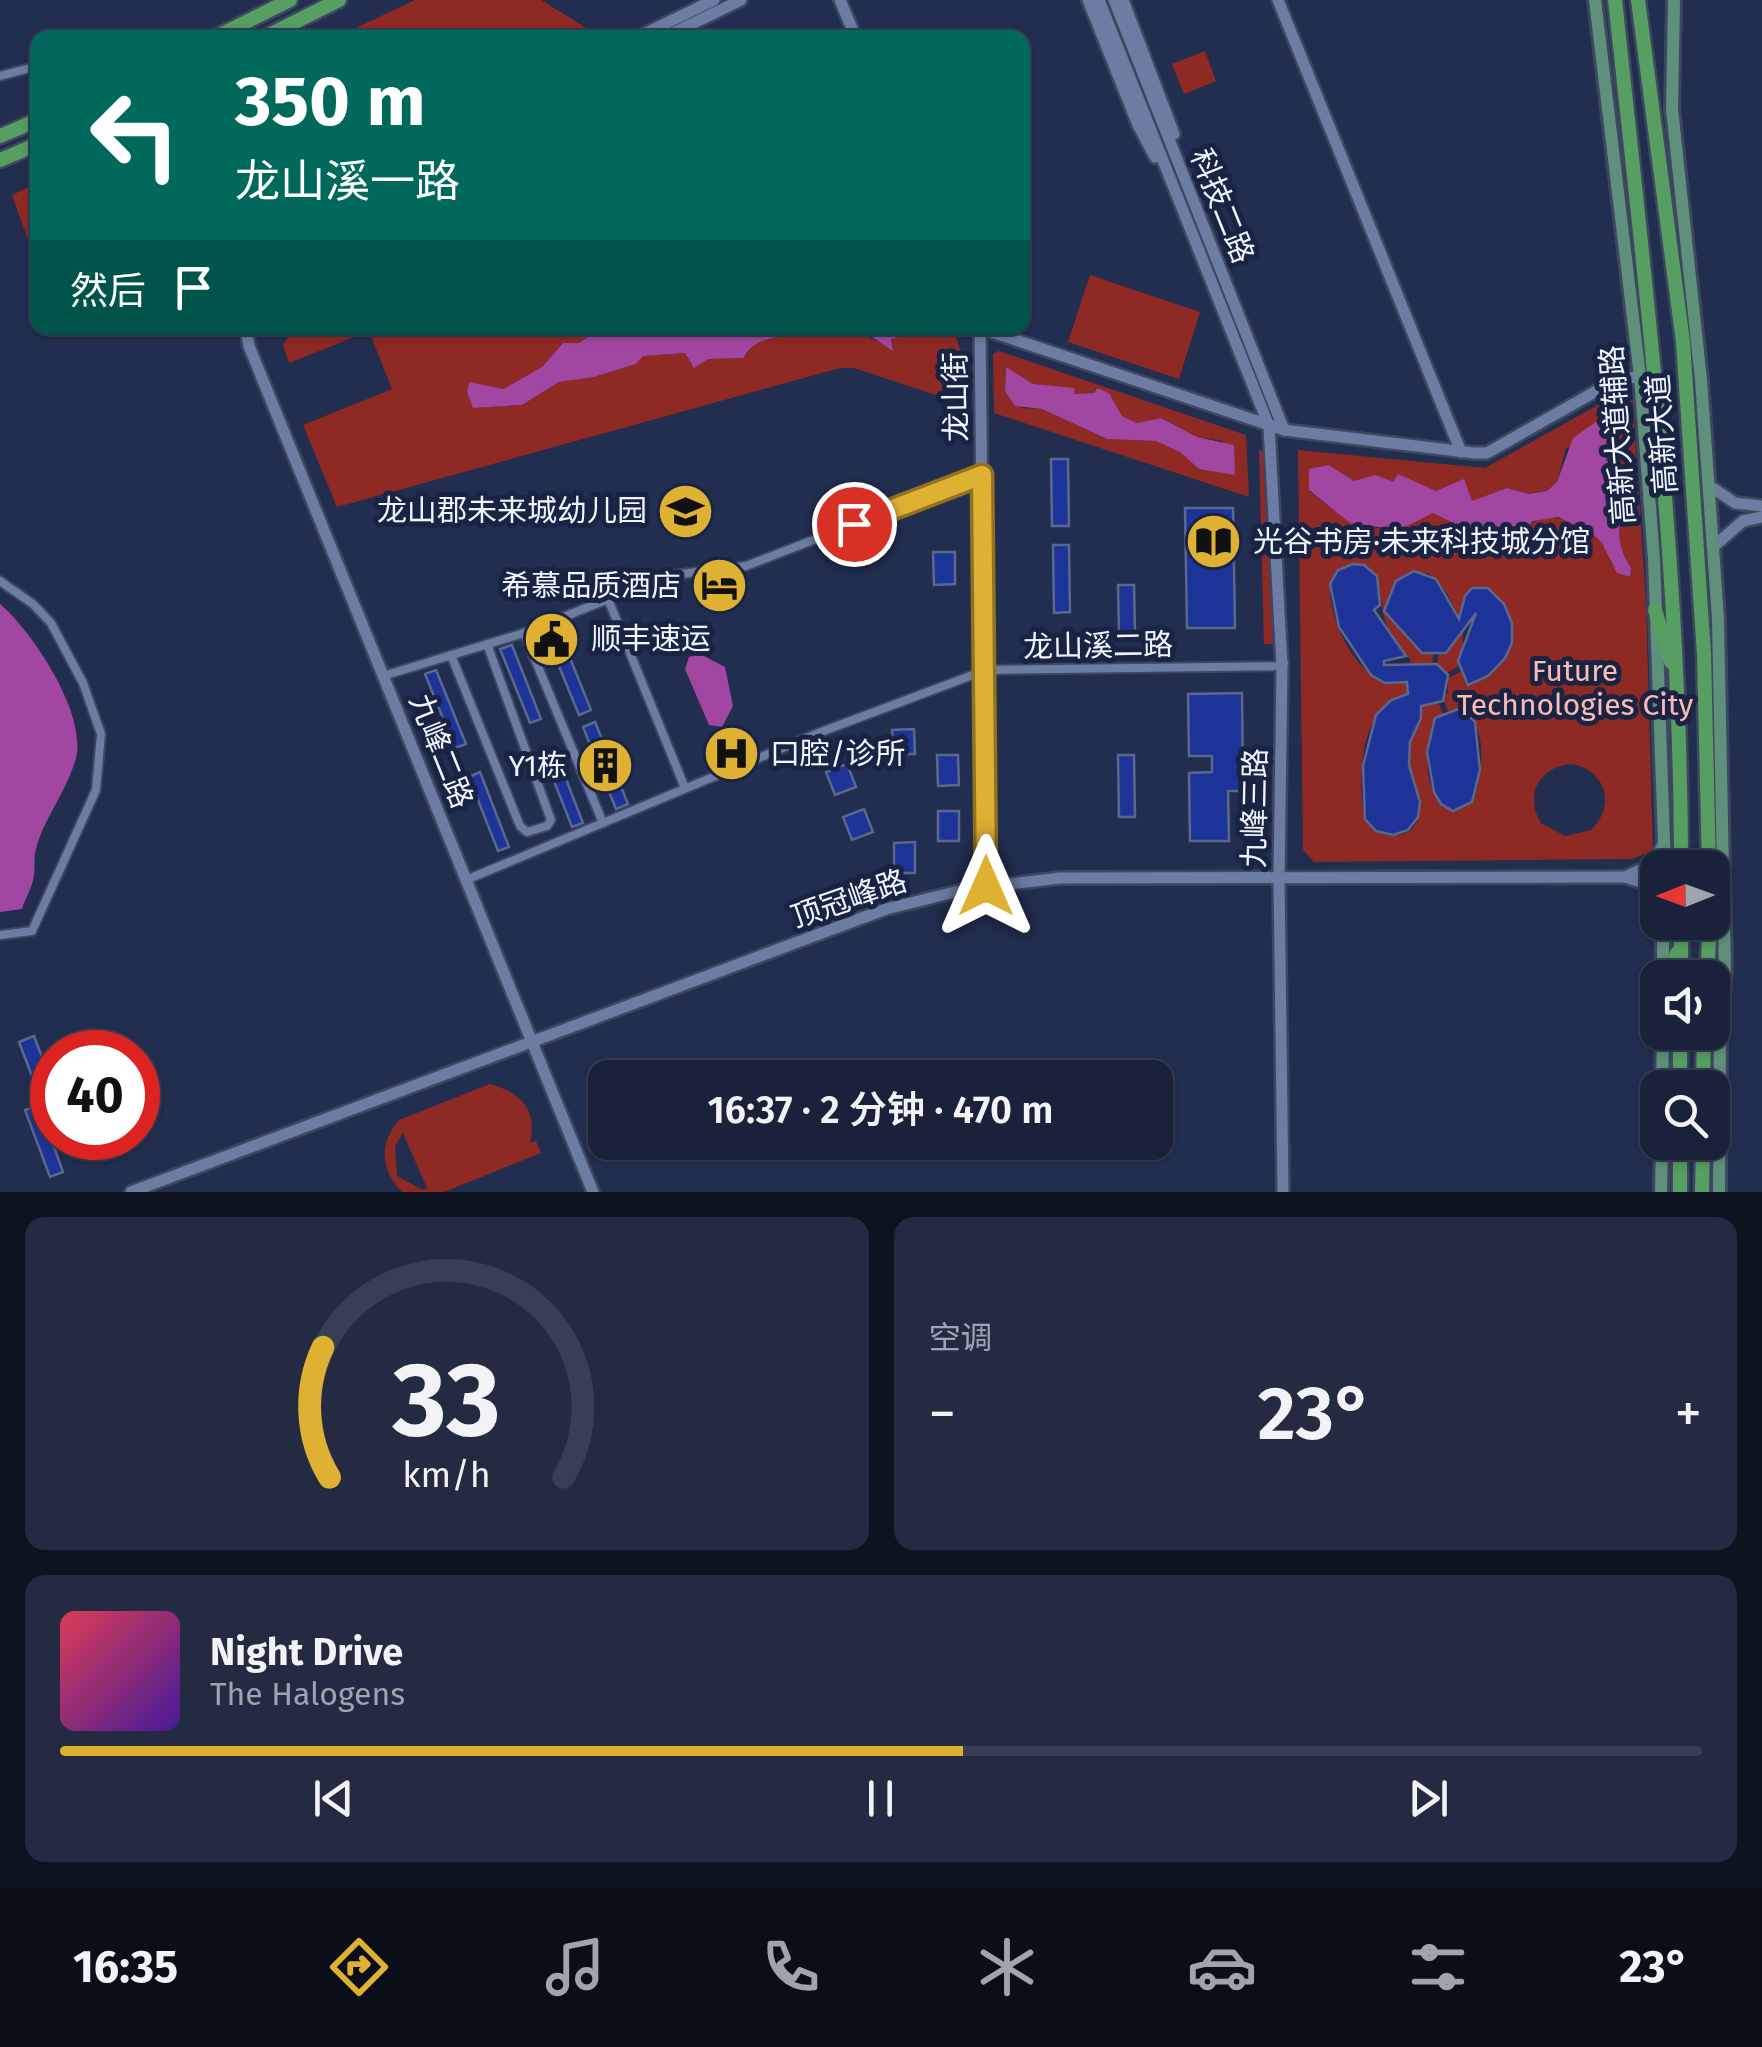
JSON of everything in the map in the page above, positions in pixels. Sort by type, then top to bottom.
[{"type":"highway","points":[[228,30],[290,0]]},
{"type":"highway","points":[[279,30],[339,0]]},
{"type":"highway","points":[[1615,6],[1642,3]]},
{"type":"highway","name":"高新大道","points":[[1642,3],[1683,342],[1704,654],[1709,850]]},
{"type":"highway","name":"高新大道","points":[[1615,6],[1671,546],[1681,850]]},
{"type":"highway","points":[[0,136],[30,123]]},
{"type":"highway","points":[[0,160],[30,147]]},
{"type":"highway","points":[[1671,546],[1696,545]]},
{"type":"highway","points":[[1655,610],[1677,683]]},
{"type":"highway","points":[[1674,960],[1681,943]]},
{"type":"highway","points":[[1681,943],[1681,960]]},
{"type":"highway","points":[[1680,1160],[1680,1192]]},
{"type":"highway","points":[[1702,1160],[1702,1192]]},
{"type":"main road","name":"高新大道辅路","points":[[1595,0],[1640,376],[1655,610],[1664,850]]},
{"type":"main road","points":[[1674,0],[1672,109],[1701,380],[1718,619],[1725,948],[1720,1026],[1719,1192]]},
{"type":"main road","points":[[1630,276],[1639,212]]},
{"type":"main road","points":[[1683,342],[1701,380]]},
{"type":"main road","points":[[1704,654],[1718,619]]},
{"type":"main road","points":[[1721,940],[1725,948]]},
{"type":"main road","points":[[1661,1192],[1662,1160]]},
{"type":"street","points":[[652,30],[714,0]]},
{"type":"street","points":[[680,30],[741,0]]},
{"type":"street","points":[[840,0],[853,30]]},
{"type":"street","points":[[1088,0],[1138,125],[1176,175]]},
{"type":"street","name":"科技二路","points":[[1098,0],[1143,90]]},
{"type":"street","name":"科技二路","points":[[1114,0],[1143,90],[1269,426]]},
{"type":"street","points":[[1123,0],[1166,108],[1176,175]]},
{"type":"street","points":[[1278,0],[1460,452]]},
{"type":"street","points":[[0,76],[30,68]]},
{"type":"street","name":"科技二路","points":[[1176,175],[1284,430]]},
{"type":"street","name":"九峰二路","points":[[247,335],[593,1192]]},
{"type":"street","name":"龙山街","points":[[980,335],[986,886]]},
{"type":"street","points":[[1001,335],[1284,430],[1460,452],[1486,453],[1614,380],[1640,376]]},
{"type":"street","name":"九峰三路","points":[[1269,426],[1284,663],[1279,878],[1283,1192]]},
{"type":"street","points":[[383,676],[524,633],[665,576],[746,566],[982,475]]},
{"type":"street","points":[[1710,486],[1735,503],[1762,506]]},
{"type":"street","points":[[1713,547],[1743,521],[1762,517]]},
{"type":"street","points":[[0,581],[33,604],[51,623],[83,683],[100,734],[96,790],[32,931],[0,935]]},
{"type":"street","points":[[608,599],[685,788]]},
{"type":"street","points":[[524,633],[602,823]]},
{"type":"street","points":[[451,655],[520,826],[528,832],[547,826],[550,820],[488,644]]},
{"type":"street","name":"龙山溪二路","points":[[466,880],[821,732],[986,670],[1284,663]]},
{"type":"street","points":[[1625,876],[1653,864],[1663,841]]},
{"type":"street","points":[[1625,876],[1640,882]]},
{"type":"street","name":"顶冠峰路","points":[[131,1192],[886,909],[986,886],[1060,878],[1625,876]]},
{"type":"green space","points":[[415,0],[541,0],[588,29],[587,30],[352,30]]},
{"type":"green space","points":[[1205,51],[1216,81],[1184,94],[1172,64]]},
{"type":"green space","points":[[30,186],[30,245],[12,195]]},
{"type":"green space","points":[[1090,275],[1200,312],[1179,379],[1068,342]]},
{"type":"green space","points":[[290,335],[359,335],[289,363],[283,345]]},
{"type":"green space","points":[[371,335],[591,335],[579,343],[563,343],[542,367],[503,389],[469,383],[467,392],[474,408],[522,405],[559,382],[594,377],[636,364],[642,356],[685,353],[693,367],[708,359],[744,358],[755,342],[768,337],[864,335],[893,349],[891,338],[899,335],[956,335],[963,361],[963,428],[953,428],[948,399],[854,368],[840,368],[337,507],[303,425],[392,389]]},
{"type":"green space","points":[[999,351],[1246,435],[1249,497],[994,413],[993,354]],"holes":[[[1006,368],[1033,384],[1075,389],[1074,394],[1094,393],[1096,388],[1109,393],[1122,416],[1137,423],[1161,418],[1197,437],[1222,441],[1235,474],[1199,469],[1180,451],[1156,441],[1107,439],[1042,409],[1022,408],[1005,391]]]},
{"type":"green space","name":"Future Technologies City","points":[[1623,391],[1632,394],[1646,602],[1653,850],[1640,850],[1640,856],[1631,859],[1314,862],[1303,850],[1298,450],[1485,468]],"holes":[[[1605,442],[1609,467],[1621,483],[1619,536],[1631,568],[1629,577],[1614,567],[1597,537],[1564,519],[1539,519],[1516,540],[1493,542],[1433,513],[1396,527],[1367,527],[1340,514],[1309,491],[1329,465],[1354,481],[1393,482],[1398,474],[1426,489],[1471,502],[1507,488],[1529,494],[1547,491],[1557,482],[1566,448]],[[1353,564],[1364,566],[1376,577],[1387,626],[1411,660],[1405,669],[1432,664],[1434,651],[1422,653],[1403,631],[1392,591],[1405,574],[1428,573],[1450,600],[1456,632],[1447,653],[1439,652],[1437,666],[1445,674],[1461,665],[1469,590],[1489,588],[1501,601],[1511,628],[1510,642],[1496,666],[1469,684],[1464,670],[1448,678],[1448,692],[1443,699],[1449,714],[1461,708],[1470,715],[1480,738],[1481,765],[1473,802],[1453,811],[1435,795],[1428,770],[1429,742],[1435,718],[1444,716],[1438,702],[1413,709],[1409,765],[1418,809],[1413,828],[1405,833],[1382,834],[1365,819],[1361,785],[1364,748],[1377,715],[1403,695],[1406,700],[1409,677],[1403,674],[1400,683],[1371,674],[1340,632],[1330,584],[1338,570]],[[1572,764],[1584,768],[1600,782],[1604,811],[1591,830],[1565,836],[1541,823],[1534,803],[1543,776]]]},
{"type":"green space","points":[[1259,450],[1266,451],[1270,478],[1273,644],[1264,644]]},
{"type":"green space","points":[[490,1084],[525,1104],[531,1121],[530,1143],[536,1141],[541,1153],[444,1192],[402,1192],[389,1175],[385,1156],[388,1138],[399,1120]],"holes":[[[403,1133],[427,1188],[423,1190],[397,1176],[395,1146]]]},
{"type":"shaded area","points":[[591,335],[807,335],[775,337],[751,348],[744,358],[708,359],[694,368],[685,353],[643,356],[636,364],[594,377],[559,382],[522,405],[473,408],[467,392],[469,382],[503,389],[542,367],[563,343],[579,343]]},
{"type":"shaded area","points":[[869,335],[899,335],[891,339],[893,351]]},
{"type":"shaded area","points":[[1006,367],[1033,384],[1075,388],[1074,394],[1094,393],[1097,388],[1109,393],[1122,416],[1137,423],[1161,418],[1197,437],[1234,445],[1235,475],[1199,469],[1180,452],[1156,441],[1107,439],[1042,409],[1015,406],[1005,391]]},
{"type":"shaded area","points":[[1600,419],[1609,434],[1607,460],[1621,483],[1619,536],[1631,568],[1630,577],[1617,573],[1602,543],[1591,532],[1558,517],[1533,521],[1516,540],[1488,540],[1433,513],[1399,530],[1350,523],[1309,490],[1309,469],[1329,465],[1354,481],[1376,475],[1393,482],[1398,474],[1436,491],[1464,479],[1472,501],[1507,488],[1529,494],[1547,491],[1557,482],[1573,438]]},
{"type":"shaded area","points":[[0,604],[27,633],[54,674],[73,719],[77,740],[72,770],[39,838],[33,880],[22,909],[0,912]]},
{"type":"shaded area","points":[[700,654],[725,667],[733,706],[722,727],[709,725],[685,669],[689,657]]},
{"type":"building","points":[[1051,459],[1068,459],[1069,526],[1052,526]]},
{"type":"building","points":[[1185,508],[1233,508],[1235,628],[1187,628]]},
{"type":"building","points":[[1053,545],[1069,545],[1070,612],[1054,613]]},
{"type":"building","points":[[933,552],[955,552],[955,584],[934,585]]},
{"type":"building","points":[[1353,564],[1364,565],[1377,576],[1380,605],[1374,610],[1406,656],[1384,661],[1384,665],[1437,664],[1448,675],[1443,701],[1421,706],[1421,718],[1410,742],[1409,765],[1420,802],[1418,817],[1408,830],[1393,835],[1376,831],[1365,819],[1363,766],[1376,715],[1391,700],[1408,694],[1407,682],[1385,683],[1371,675],[1339,627],[1330,584],[1338,570]]},
{"type":"building","points":[[1414,571],[1436,579],[1459,619],[1465,596],[1472,588],[1488,588],[1504,604],[1512,623],[1512,643],[1505,658],[1488,676],[1468,685],[1458,661],[1476,613],[1446,653],[1422,653],[1384,611],[1396,581]]},
{"type":"building","points":[[1118,585],[1134,585],[1135,632],[1119,632]]},
{"type":"building","points":[[558,628],[591,710],[579,715],[545,632]]},
{"type":"building","points":[[512,645],[541,719],[530,723],[500,649]]},
{"type":"building","points":[[436,670],[466,744],[455,748],[425,674]]},
{"type":"building","points":[[1242,693],[1243,791],[1228,791],[1229,841],[1190,841],[1189,773],[1212,772],[1212,756],[1189,756],[1188,694]]},
{"type":"building","points":[[1461,708],[1475,722],[1480,770],[1472,802],[1453,811],[1441,804],[1434,792],[1427,752],[1435,718]]},
{"type":"building","name":"Y1栋","points":[[595,722],[628,804],[616,809],[583,727]]},
{"type":"building","points":[[914,729],[915,754],[893,754],[892,730]]},
{"type":"building","points":[[554,748],[583,823],[572,827],[543,753]]},
{"type":"building","points":[[937,755],[958,755],[959,785],[938,786]]},
{"type":"building","points":[[1118,755],[1134,755],[1135,817],[1119,817]]},
{"type":"building","points":[[847,764],[856,787],[835,795],[826,772]]},
{"type":"building","points":[[480,772],[509,847],[498,851],[469,777]]},
{"type":"building","points":[[864,809],[873,832],[852,840],[843,817]]},
{"type":"building","points":[[938,811],[959,811],[959,841],[938,841]]},
{"type":"building","points":[[915,842],[915,873],[894,873],[894,843]]},
{"type":"building","points":[[30,1038],[30,1071],[19,1042]]},
{"type":"building","points":[[44,1160],[59,1160],[63,1172],[50,1177]]},
{"type":"place","name":"龙山郡未来城幼儿园","points":[[686,511]]},
{"type":"place","name":"光谷书房·未来科技城分馆","points":[[1214,542]]},
{"type":"place","name":"希慕品质酒店","points":[[720,586]]},
{"type":"place","name":"顺丰速运","points":[[552,639]]},
{"type":"place","name":"口腔/诊所","points":[[731,754]]},
{"type":"place","name":"Y1栋","points":[[606,766]]},
{"type":"route","points":[[854,524],[982,475],[986,886]]}]
